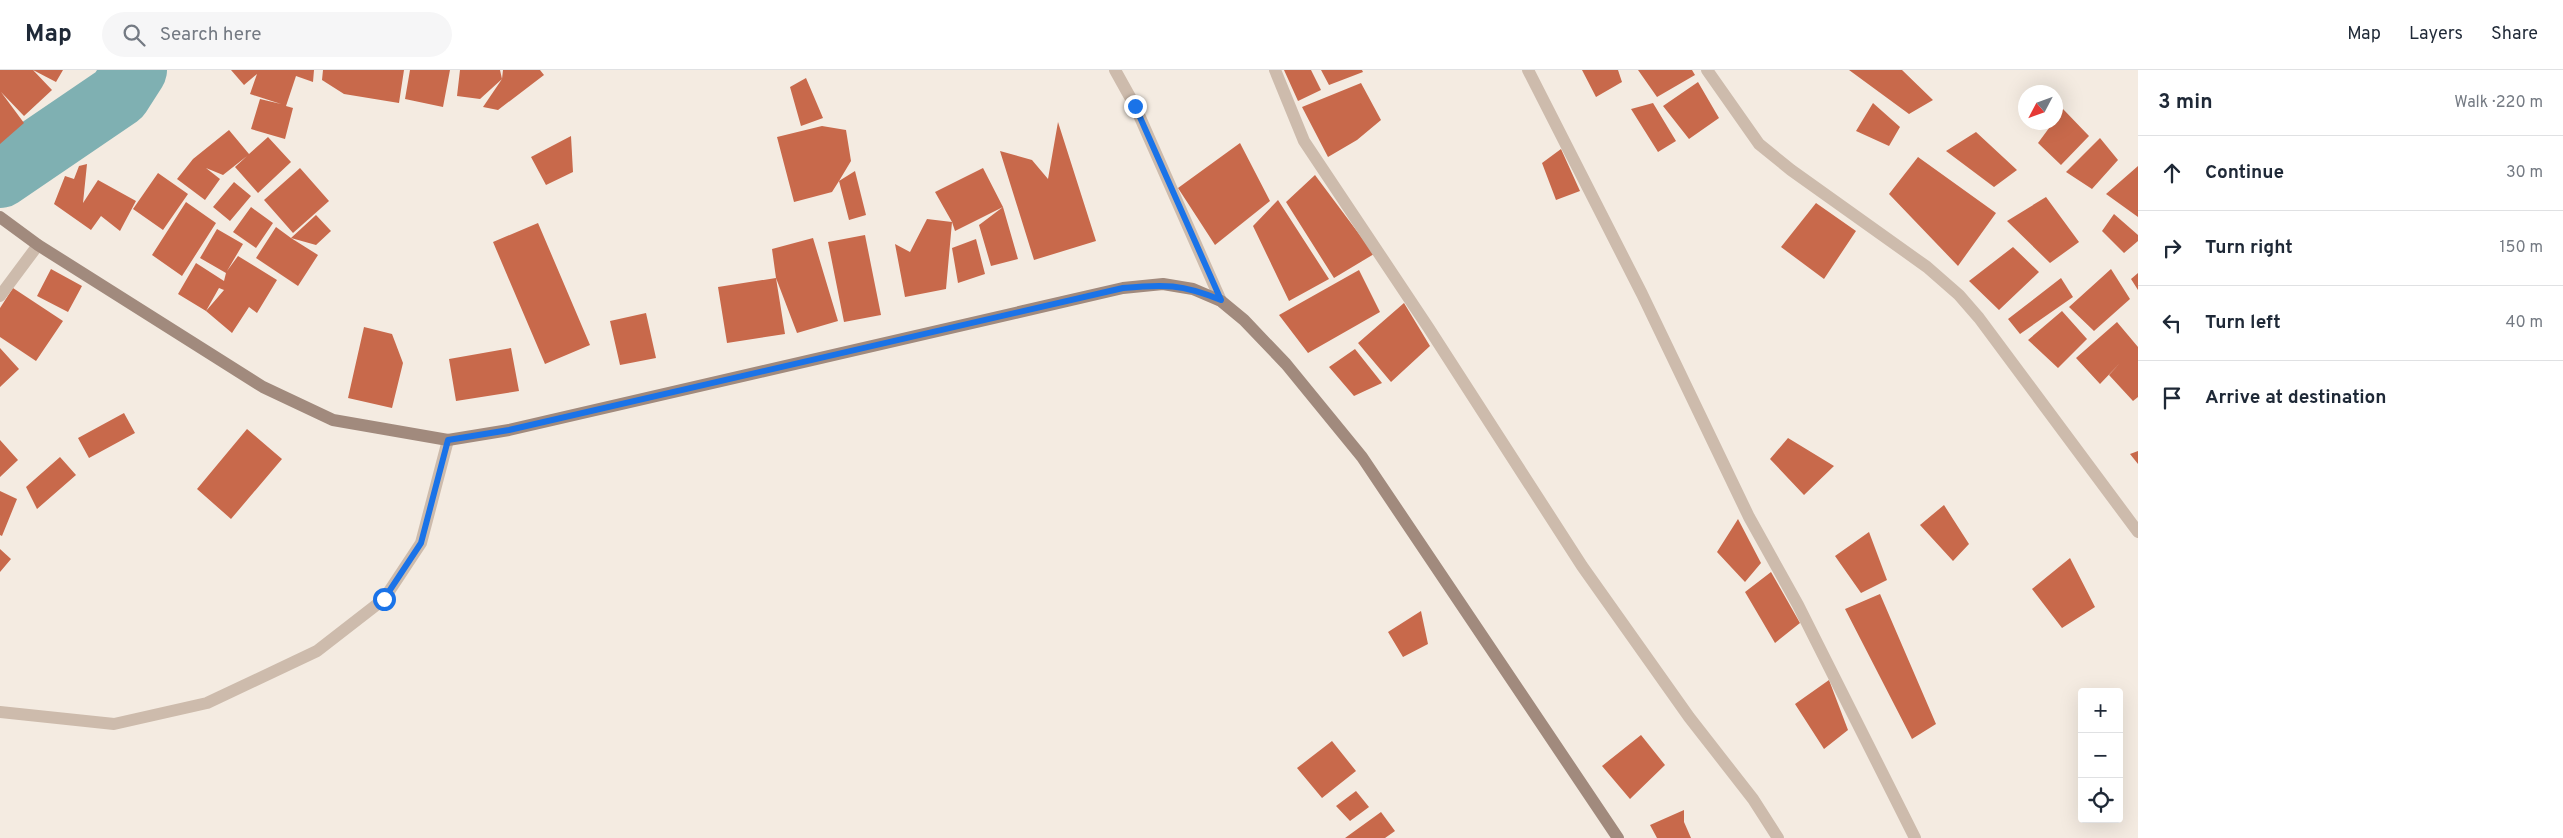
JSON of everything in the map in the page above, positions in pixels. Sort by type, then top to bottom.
[{"type":"street","points":[[1115,70],[1135,106],[1221,300]]},
{"type":"street","points":[[1274,70],[1304,141],[1428,326],[1582,566],[1689,717],[1753,799],[1778,838]]},
{"type":"street","points":[[1528,70],[1642,294],[1749,517],[1798,605],[1914,838]]},
{"type":"street","points":[[1707,70],[1759,144],[1791,170],[1927,267],[1959,295],[1979,318],[2138,532]]},
{"type":"street","points":[[0,217],[38,245],[263,387],[333,420],[448,440],[509,430],[1123,288],[1163,284],[1193,289],[1221,300],[1244,320],[1286,364],[1362,457],[1618,838]]},
{"type":"street","points":[[0,296],[38,245]]},
{"type":"street","points":[[0,712],[114,724],[207,703],[317,651],[384,599],[421,543],[448,440]]},
{"type":"building","points":[[0,70],[33,70],[52,90],[24,116],[1,92],[24,123],[0,144]]},
{"type":"building","points":[[33,70],[63,70],[56,82]]},
{"type":"building","points":[[231,70],[314,70],[313,82],[296,76],[286,106],[293,108],[285,139],[251,129],[260,99],[281,104],[250,94],[257,74],[244,85]]},
{"type":"building","points":[[323,70],[404,70],[399,103],[344,94],[322,80]]},
{"type":"building","points":[[410,70],[450,70],[443,107],[405,99]]},
{"type":"building","points":[[460,70],[500,70],[502,79],[480,99],[457,96]]},
{"type":"building","points":[[503,70],[540,70],[544,75],[498,110],[483,107],[502,79]]},
{"type":"building","points":[[1284,70],[1311,70],[1321,90],[1298,101]]},
{"type":"building","points":[[1321,70],[1362,70],[1363,72],[1329,85]]},
{"type":"building","points":[[1582,70],[1618,70],[1622,82],[1596,97]]},
{"type":"building","points":[[1638,70],[1692,70],[1695,75],[1657,97]]},
{"type":"building","points":[[1849,70],[1902,70],[1933,100],[1909,114]]},
{"type":"building","points":[[806,78],[823,118],[801,126],[790,87]]},
{"type":"building","points":[[1698,82],[1719,118],[1689,139],[1663,106]]},
{"type":"building","points":[[1361,83],[1381,120],[1357,140],[1328,157],[1302,107]]},
{"type":"building","points":[[1653,103],[1676,141],[1658,152],[1631,109]]},
{"type":"building","points":[[1873,103],[1900,127],[1889,146],[1856,131]]},
{"type":"building","points":[[2063,109],[2089,136],[2061,165],[2038,143],[2048,130],[2063,130]]},
{"type":"building","points":[[1058,122],[1096,241],[1034,260],[1000,151],[1032,160],[1048,179]]},
{"type":"building","points":[[822,126],[846,130],[851,161],[832,192],[794,202],[777,137]]},
{"type":"building","points":[[229,130],[249,154],[268,137],[291,162],[258,193],[235,167],[247,156],[223,175],[206,168],[220,179],[205,200],[177,179],[193,159]]},
{"type":"building","points":[[1976,132],[2017,170],[1994,187],[1946,151]]},
{"type":"building","points":[[571,136],[573,172],[546,185],[531,157]]},
{"type":"building","points":[[2100,138],[2118,160],[2092,189],[2066,172]]},
{"type":"building","points":[[1240,143],[1270,201],[1215,245],[1178,188]]},
{"type":"building","points":[[1561,149],[1580,191],[1556,200],[1542,163]]},
{"type":"building","points":[[1918,157],[1996,213],[1958,266],[1889,194]]},
{"type":"building","points":[[87,164],[83,203],[98,180],[136,201],[120,231],[101,216],[91,230],[54,204],[65,176],[74,179],[79,166]]},
{"type":"building","points":[[2138,166],[2138,217],[2106,194]]},
{"type":"building","points":[[300,168],[329,201],[293,233],[264,200]]},
{"type":"building","points":[[983,168],[1003,207],[955,231],[935,192]]},
{"type":"building","points":[[855,171],[866,215],[849,220],[839,181]]},
{"type":"building","points":[[158,173],[188,194],[163,230],[133,209]]},
{"type":"building","points":[[1315,175],[1374,254],[1334,278],[1286,202]]},
{"type":"building","points":[[234,182],[251,196],[230,221],[213,207]]},
{"type":"building","points":[[2046,197],[2079,242],[2050,263],[2007,221]]},
{"type":"building","points":[[1278,200],[1329,279],[1289,301],[1253,226]]},
{"type":"building","points":[[186,202],[216,223],[182,276],[152,255]]},
{"type":"building","points":[[1816,203],[1856,231],[1824,279],[1781,247]]},
{"type":"building","points":[[251,207],[273,223],[256,248],[233,232]]},
{"type":"building","points":[[1003,207],[1018,259],[991,266],[979,225]]},
{"type":"building","points":[[2114,214],[2138,235],[2138,241],[2124,253],[2102,231]]},
{"type":"building","points":[[316,215],[331,231],[316,245],[291,238]]},
{"type":"building","points":[[927,219],[952,222],[946,289],[905,297],[895,244],[910,252]]},
{"type":"building","points":[[538,223],[590,345],[545,364],[493,242]]},
{"type":"building","points":[[276,227],[318,255],[298,286],[256,258]]},
{"type":"building","points":[[217,229],[243,244],[227,271],[238,256],[277,280],[257,313],[249,307],[232,333],[206,311],[178,294],[196,263],[224,281],[226,273],[200,258]],"holes":[[[219,288],[224,290],[206,311]]]},
{"type":"building","points":[[865,235],[881,315],[844,322],[828,242]]},
{"type":"building","points":[[813,238],[838,321],[797,333],[776,278],[772,249]]},
{"type":"building","points":[[976,239],[985,274],[958,283],[952,248]]},
{"type":"building","points":[[2013,247],[2039,272],[1999,310],[1969,281]]},
{"type":"building","points":[[51,269],[82,286],[68,312],[37,296]]},
{"type":"building","points":[[2111,269],[2130,299],[2094,331],[2069,307]]},
{"type":"building","points":[[1359,270],[1380,312],[1308,353],[1279,315]]},
{"type":"building","points":[[2138,273],[2138,290],[2131,279]]},
{"type":"building","points":[[776,278],[785,334],[727,343],[718,287]]},
{"type":"building","points":[[2061,278],[2073,297],[2020,334],[2008,319]]},
{"type":"building","points":[[13,288],[63,321],[36,361],[0,337],[0,308]]},
{"type":"building","points":[[1404,303],[1430,346],[1391,382],[1358,343]]},
{"type":"building","points":[[2062,311],[2087,339],[2058,368],[2028,340]]},
{"type":"building","points":[[646,313],[656,358],[620,365],[610,321]]},
{"type":"building","points":[[2117,322],[2138,347],[2138,397],[2133,401],[2109,375],[2120,363],[2100,384],[2076,358]]},
{"type":"building","points":[[364,327],[392,334],[403,363],[392,408],[348,398]]},
{"type":"building","points":[[0,348],[19,369],[0,387]]},
{"type":"building","points":[[511,348],[519,391],[456,401],[449,359]]},
{"type":"building","points":[[1355,349],[1382,383],[1354,396],[1329,367]]},
{"type":"building","points":[[124,413],[135,433],[89,458],[78,438]]},
{"type":"building","points":[[247,429],[282,459],[231,519],[197,489]]},
{"type":"building","points":[[1788,438],[1834,466],[1804,495],[1770,459]]},
{"type":"building","points":[[0,440],[18,460],[0,477]]},
{"type":"building","points":[[2138,451],[2138,464],[2130,454]]},
{"type":"building","points":[[60,457],[76,475],[37,509],[26,487]]},
{"type":"building","points":[[0,491],[17,499],[2,536],[0,535]]},
{"type":"building","points":[[1944,505],[1969,544],[1953,561],[1920,525]]},
{"type":"building","points":[[1738,519],[1761,563],[1745,582],[1717,552]]},
{"type":"building","points":[[1869,532],[1887,580],[1861,593],[1835,556]]},
{"type":"building","points":[[0,549],[11,559],[0,572]]},
{"type":"building","points":[[2070,558],[2095,607],[2062,628],[2032,589]]},
{"type":"building","points":[[1771,572],[1800,623],[1775,643],[1745,592]]},
{"type":"building","points":[[1880,594],[1936,724],[1912,739],[1845,609]]},
{"type":"building","points":[[1421,611],[1428,644],[1403,657],[1388,632]]},
{"type":"building","points":[[1829,680],[1848,730],[1824,749],[1795,704]]},
{"type":"building","points":[[1641,735],[1665,765],[1630,799],[1602,766]]},
{"type":"building","points":[[1332,741],[1356,771],[1322,798],[1297,768]]},
{"type":"building","points":[[1356,791],[1369,807],[1350,821],[1336,806]]},
{"type":"building","points":[[1684,810],[1684,822],[1691,838],[1657,838],[1650,825]]},
{"type":"building","points":[[1381,812],[1395,831],[1385,838],[1345,838]]},
{"type":"waterway","points":[[0,176],[119,95],[135,70]]},
{"type":"route","points":[[384,599],[421,543],[448,440],[509,430],[1123,288],[1163,284],[1193,289],[1221,300],[1135,106]]}]
